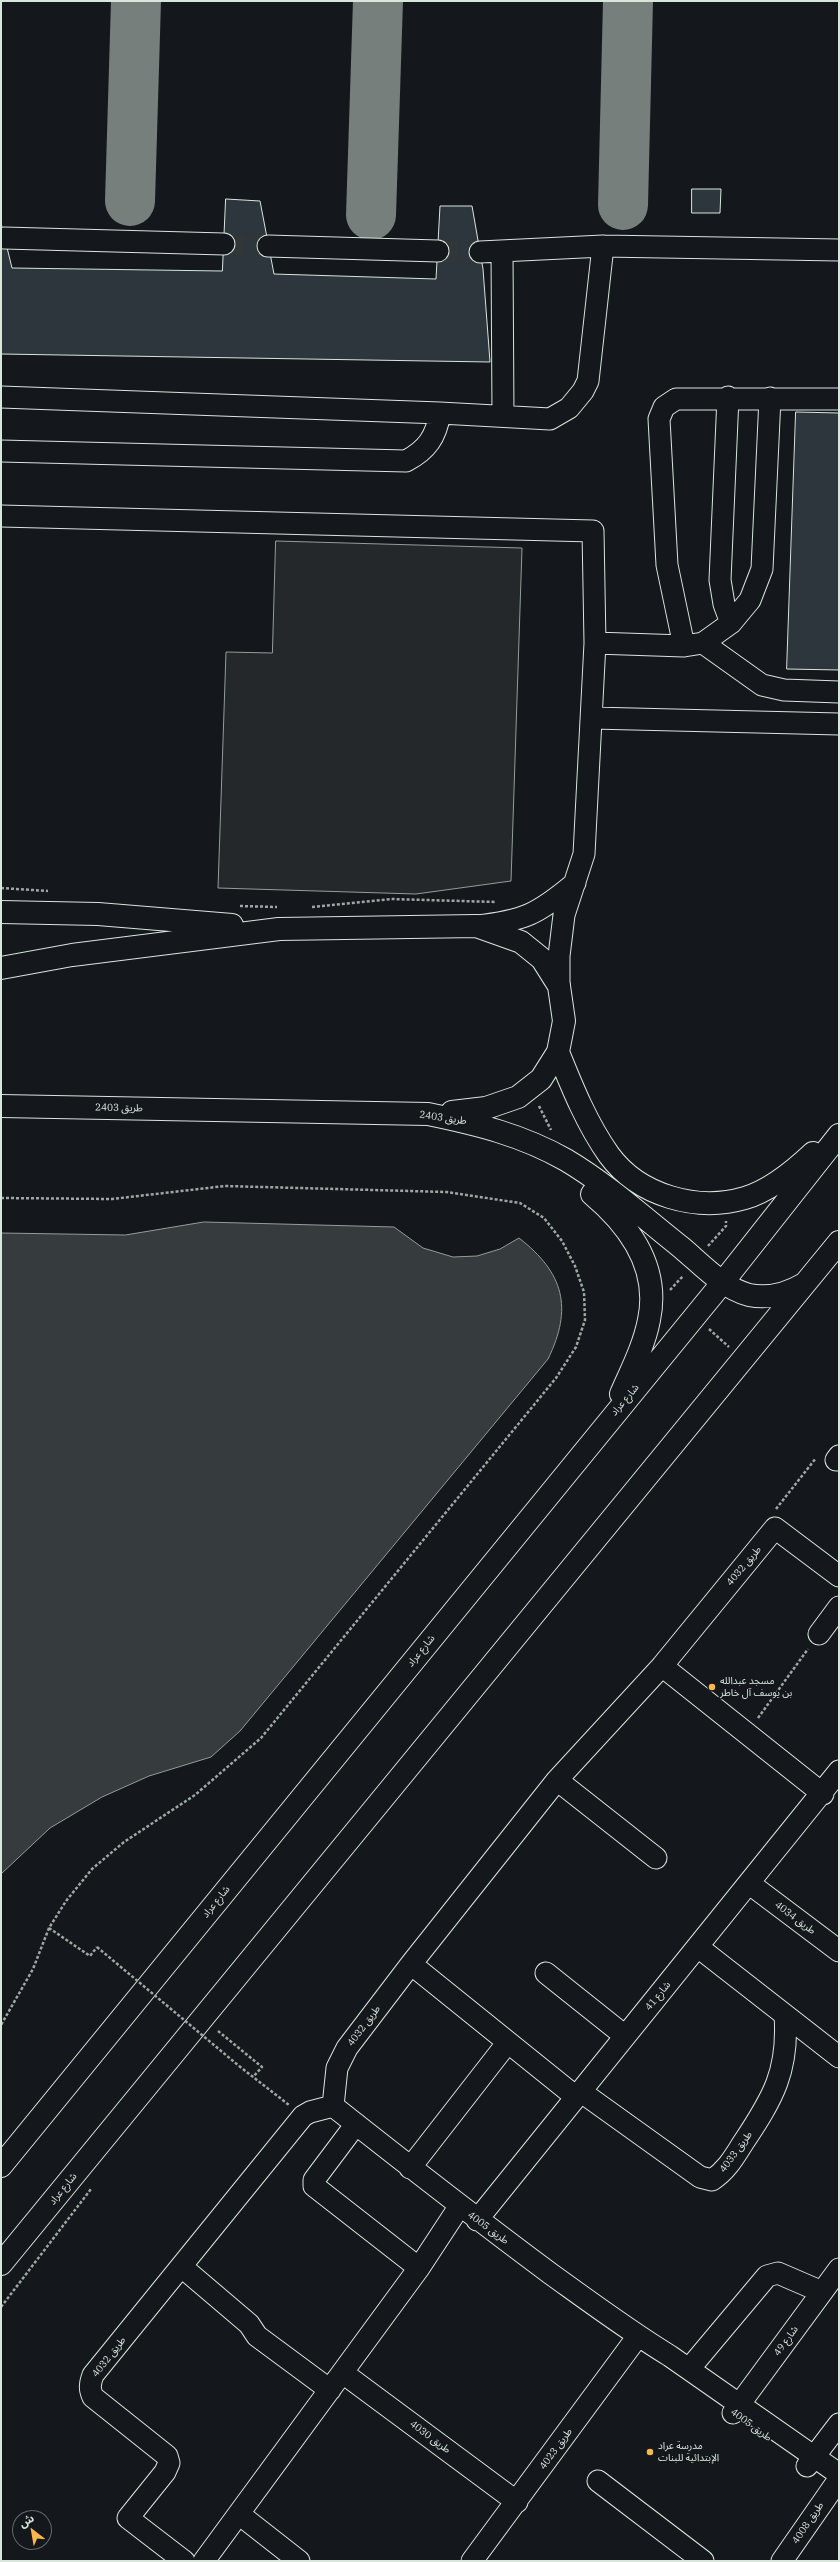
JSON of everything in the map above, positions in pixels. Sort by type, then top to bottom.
[{"type":"main road","points":[[1,912],[98,914],[279,929],[476,926],[521,942],[542,959],[559,986],[564,1021],[558,1052],[540,1079],[518,1097],[486,1108],[428,1114]]},
{"type":"main road","points":[[1,968],[80,954],[279,929]]},
{"type":"main road","points":[[558,1052],[589,1122],[610,1155],[628,1174],[650,1189],[675,1198],[700,1203],[727,1202],[747,1198],[775,1183],[805,1161],[839,1129]]},
{"type":"main road","name":"طريق 2403","points":[[1,1106],[428,1114],[481,1124],[529,1141],[566,1161],[613,1192],[723,1282],[742,1292],[764,1296],[778,1295],[805,1284]]},
{"type":"main road","name":"شارع عراد","points":[[1,2166],[613,1414],[723,1282],[839,1135]]},
{"type":"main road","points":[[566,1161],[577,1180],[615,1213],[631,1234],[645,1262],[652,1294],[649,1320],[613,1414]]},
{"type":"main road","name":"شارع عراد","points":[[1,2264],[839,1242]]},
{"type":"street","points":[[4,238],[224,244]]},
{"type":"street","points":[[268,246],[438,251]]},
{"type":"street","points":[[480,252],[603,246],[839,250]]},
{"type":"street","points":[[1,397],[440,413],[550,419],[569,408],[583,391],[588,381],[603,246]]},
{"type":"street","points":[[502,252],[503,416]]},
{"type":"street","points":[[728,397],[720,580],[724,604],[731,623]]},
{"type":"street","points":[[839,398],[728,397],[676,399],[664,407],[659,419],[667,565],[693,644],[762,685],[784,690],[839,692]]},
{"type":"street","points":[[595,643],[693,644],[731,623],[750,600],[762,569],[770,398]]},
{"type":"street","points":[[1,451],[406,461],[420,454],[431,442],[438,428],[440,413]]},
{"type":"street","points":[[1,516],[593,531],[595,643],[584,854],[564,915],[561,933],[559,986]]},
{"type":"street","points":[[592,718],[839,724]]},
{"type":"street","points":[[476,926],[507,923],[536,913],[576,882]]},
{"type":"street","points":[[775,1528],[839,1576]]},
{"type":"street","name":"طريق 4032","points":[[333,2106],[337,2068],[347,2048],[411,1964],[557,1780],[662,1666],[775,1528]]},
{"type":"street","points":[[820,1634],[839,1607]]},
{"type":"street","points":[[662,1666],[823,1794]]},
{"type":"street","name":"شارع 41","points":[[477,2220],[823,1794],[839,1771]]},
{"type":"street","points":[[557,1780],[656,1858]]},
{"type":"street","name":"طريق 4034","points":[[750,1884],[839,1951]]},
{"type":"street","points":[[698,1947],[839,2057]]},
{"type":"street","name":"طريق 4033","points":[[411,1964],[508,2042],[578,2094],[700,2177],[712,2180],[724,2172],[767,2107],[776,2090],[787,2044],[785,2015]]},
{"type":"street","points":[[546,1973],[625,2036]]},
{"type":"street","points":[[410,2168],[448,2122],[508,2042]]},
{"type":"street","points":[[303,2116],[310,2112],[333,2106]]},
{"type":"street","name":"طريق 4005","points":[[333,2106],[459,2207],[642,2340],[689,2369],[737,2409]]},
{"type":"street","name":"طريق 4032","points":[[184,2561],[128,2518],[165,2472],[169,2463],[167,2456],[93,2397],[90,2387],[93,2375],[303,2116]]},
{"type":"street","points":[[356,2124],[314,2180],[314,2186],[419,2268]]},
{"type":"street","points":[[210,2559],[239,2514],[419,2268],[459,2207]]},
{"type":"street","points":[[182,2267],[249,2324],[257,2336],[330,2390]]},
{"type":"street","name":"شارع 49","points":[[737,2409],[839,2269]]},
{"type":"street","points":[[689,2369],[757,2284],[767,2276],[778,2273],[822,2292]]},
{"type":"street","name":"طريق 4005","points":[[642,2340],[664,2360],[737,2409],[838,2482]]},
{"type":"street","name":"طريق 4023","points":[[472,2561],[642,2340]]},
{"type":"street","name":"طريق 4030","points":[[343,2373],[517,2502]]},
{"type":"street","points":[[810,2461],[839,2424]]},
{"type":"street","points":[[598,2481],[703,2561]]},
{"type":"street","name":"طريق 4008","points":[[782,2561],[838,2482]]},
{"type":"street","points":[[239,2514],[298,2561]]},
{"type":"path","points":[[1,888],[55,893]]},
{"type":"path","points":[[304,907],[385,899],[498,902]]},
{"type":"path","points":[[236,906],[283,908]]},
{"type":"path","points":[[530,1087],[552,1132]]},
{"type":"path","points":[[1,1198],[112,1199],[225,1186],[447,1192],[486,1196],[520,1202],[544,1218],[562,1241],[575,1266],[584,1292],[584,1320],[576,1347],[556,1378],[261,1738],[195,1795],[124,1842],[92,1869],[66,1901],[49,1928],[33,1970],[1,2025]]},
{"type":"path","points":[[694,1317],[744,1359]]},
{"type":"path","points":[[775,1528],[766,1521],[821,1451],[838,1458]]},
{"type":"path","points":[[748,1733],[820,1634]]},
{"type":"path","points":[[49,1928],[90,1956],[97,1947],[239,2066],[303,2116]]},
{"type":"path","points":[[214,2027],[262,2067],[253,2077]]},
{"type":"shaded area","points":[[276,541],[522,548],[511,881],[416,894],[218,888],[226,652],[272,653]]},
{"type":"shaded area","points":[[204,1222],[394,1227],[423,1248],[453,1257],[477,1256],[500,1249],[519,1238],[546,1264],[555,1278],[560,1292],[562,1308],[556,1341],[548,1359],[240,1731],[211,1757],[149,1776],[102,1797],[50,1828],[1,1874],[1,1233],[125,1235]]},
{"type":"building","points":[[692,189],[721,189],[720,213],[692,213]]},
{"type":"building","points":[[226,199],[260,201],[274,274],[436,279],[440,206],[472,206],[483,269],[490,362],[1,354],[1,223],[12,268],[222,271]]},
{"type":"building","points":[[796,412],[839,413],[839,670],[787,669]]},
{"type":"taxiway","points":[[130,201],[136,1]]},
{"type":"taxiway","points":[[371,215],[378,1]]},
{"type":"taxiway","points":[[623,205],[628,1]]},
{"type":"tunnel","points":[[224,244],[268,246]]},
{"type":"tunnel","points":[[438,251],[480,252]]},
{"type":"place","name":"مسجد عبدالله بن يوسف آل خاطر","points":[[712,1687]]},
{"type":"place","name":"مدرسة عراد الإبتدائية للبنات","points":[[650,2452]]}]
